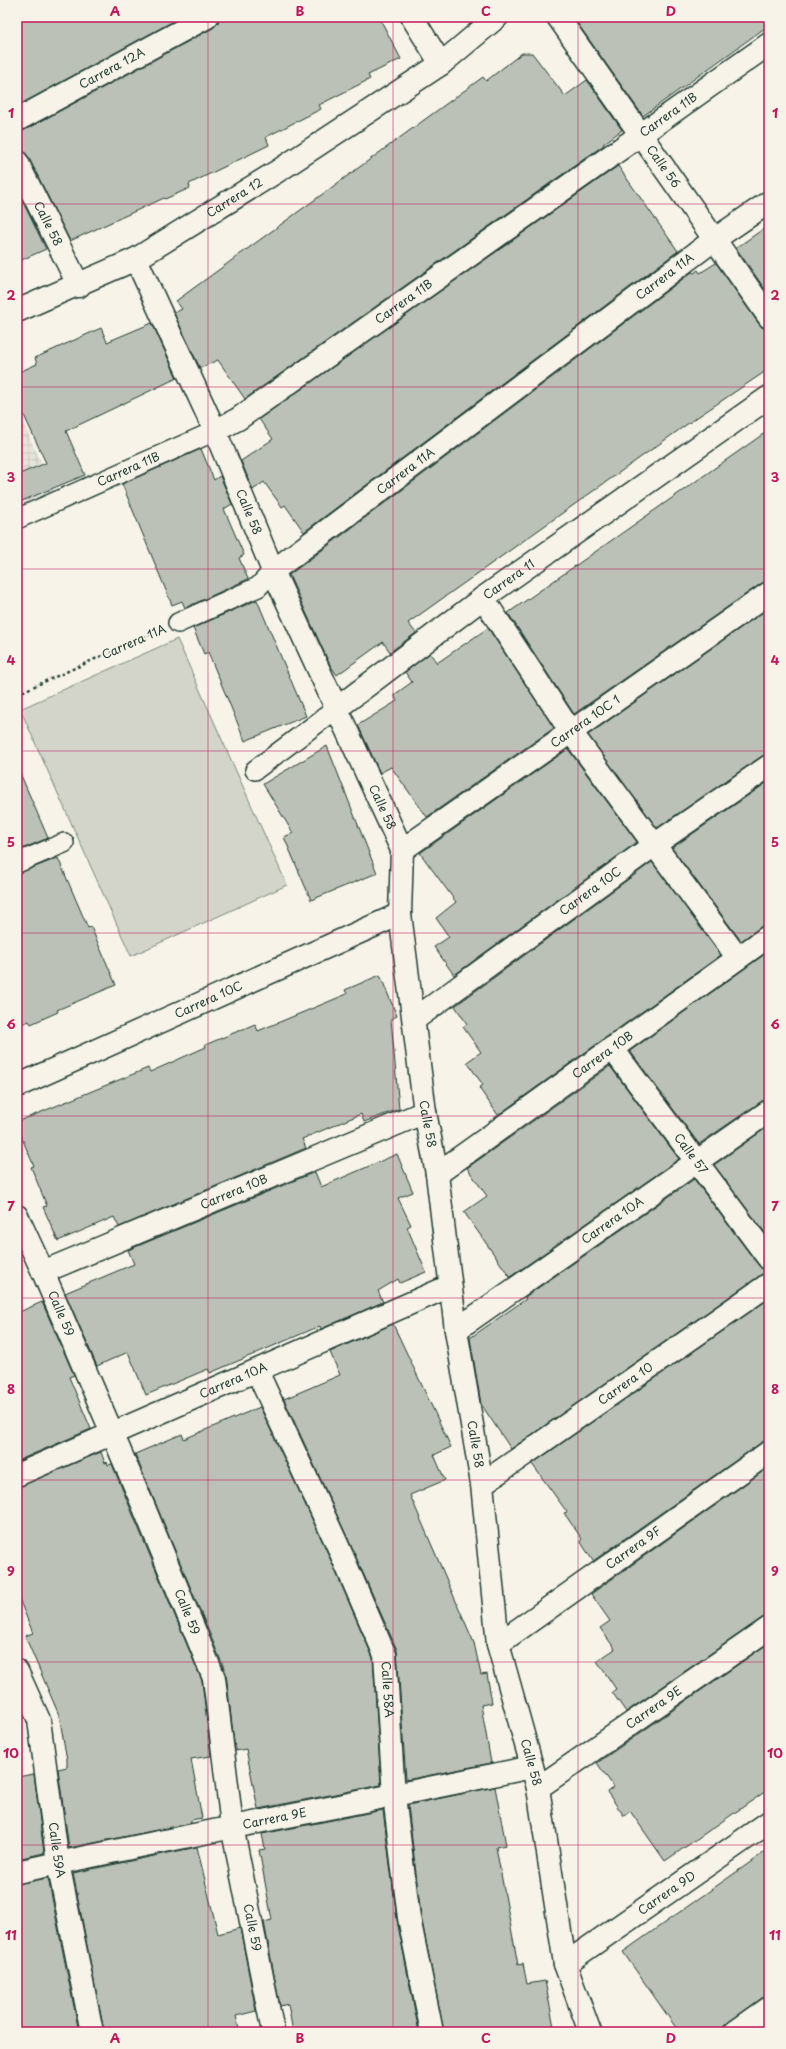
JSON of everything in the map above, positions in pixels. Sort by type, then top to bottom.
[{"type":"street","name":"Carrera 12A","points":[[17,120],[207,17]]},
{"type":"street","points":[[412,17],[441,64]]},
{"type":"street","name":"Carrera 12","points":[[17,311],[79,286],[136,259],[281,169],[441,64],[497,17]]},
{"type":"street","name":"Calle 56","points":[[558,17],[769,317]]},
{"type":"street","name":"Carrera 11B","points":[[216,430],[238,419],[769,44]]},
{"type":"street","name":"Calle 58","points":[[17,162],[79,286]]},
{"type":"street","name":"Carrera 11A","points":[[273,571],[715,239],[769,202]]},
{"type":"street","name":"Calle 58","points":[[136,259],[216,430],[273,571],[402,850],[400,914],[415,1019],[425,1112],[437,1174],[456,1330],[482,1484],[498,1644],[538,1788],[565,1964],[590,2032]]},
{"type":"street","name":"Carrera 11","points":[[336,709],[483,598],[769,397]]},
{"type":"street","name":"Carrera 10C 1","points":[[402,850],[769,593]]},
{"type":"street","points":[[483,598],[571,732],[738,958]]},
{"type":"street","name":"Carrera 10C","points":[[415,1019],[654,845],[769,766]]},
{"type":"street","name":"Carrera 10C","points":[[17,1086],[400,914]]},
{"type":"street","name":"Carrera 10B","points":[[437,1174],[769,936]]},
{"type":"street","name":"Calle 57","points":[[612,1048],[696,1163],[769,1259]]},
{"type":"street","name":"Carrera 10A","points":[[456,1330],[769,1111]]},
{"type":"street","name":"Carrera 10B","points":[[43,1272],[425,1112]]},
{"type":"street","name":"Calle 59","points":[[17,1216],[43,1272],[112,1433],[214,1678],[232,1826],[273,2032]]},
{"type":"street","name":"Carrera 10","points":[[482,1484],[769,1284]]},
{"type":"street","name":"Carrera 10A","points":[[17,1475],[450,1286]]},
{"type":"street","name":"Calle 58A","points":[[257,1371],[338,1544],[385,1655],[394,1796],[410,1918],[432,2032]]},
{"type":"street","name":"Carrera 9F","points":[[498,1644],[769,1452]]},
{"type":"street","name":"Carrera 9E","points":[[538,1788],[769,1628]]},
{"type":"street","name":"Calle 59A","points":[[17,1671],[39,1720],[58,1863],[92,2032]]},
{"type":"street","name":"Carrera 9E","points":[[17,1872],[232,1826],[394,1796],[532,1767]]},
{"type":"street","name":"Carrera 9D","points":[[565,1964],[769,1822]]},
{"type":"street","points":[[735,2032],[769,2008]]},
{"type":"lane","name":"Carrera 11B","points":[[17,519],[216,430]]},
{"type":"lane","name":"Carrera 11A","points":[[178,623],[258,586],[273,571]]},
{"type":"lane","name":"Carrera 11","points":[[255,770],[336,709]]},
{"type":"lane","points":[[17,863],[64,842]]},
{"type":"path","name":"Carrera 11A","points":[[17,694],[178,623]]},
{"type":"shaded area","points":[[17,410],[56,494],[17,510]]},
{"type":"shaded area","points":[[177,639],[287,885],[131,956],[20,709]]},
{"type":"building","points":[[17,17],[181,17],[17,106]]},
{"type":"building","points":[[219,17],[379,17],[401,59],[368,75],[370,79],[319,105],[321,109],[266,137],[269,145],[189,184],[190,188],[165,199],[164,198],[70,241],[28,156],[24,151],[17,150],[17,132],[23,131],[213,28],[218,23]]},
{"type":"building","points":[[573,17],[769,17],[769,25],[643,116]]},
{"type":"building","points":[[522,53],[532,53],[565,96],[587,80],[622,130],[603,144],[604,145],[245,399],[218,360],[200,368],[174,313],[182,309],[176,301],[483,77],[486,81]]},
{"type":"building","points":[[618,166],[678,251],[304,532],[285,505],[282,507],[264,482],[253,490],[241,461],[273,439],[259,419]]},
{"type":"building","points":[[17,190],[46,249],[17,262]]},
{"type":"building","points":[[769,225],[769,295],[736,248]]},
{"type":"building","points":[[716,263],[759,324],[763,328],[769,329],[769,369],[693,420],[408,623],[416,633],[390,652],[383,642],[337,675],[330,665],[289,575],[692,272],[694,273],[698,270],[700,273]]},
{"type":"building","points":[[152,323],[177,378],[66,431],[85,475],[17,503],[17,475],[46,463],[17,400],[17,373],[37,364],[35,358],[101,328],[107,342]]},
{"type":"building","points":[[769,430],[769,581],[762,583],[574,714],[508,613]]},
{"type":"building","points":[[201,449],[214,480],[220,476],[232,504],[224,509],[244,555],[239,558],[248,579],[185,608],[182,601],[172,605],[122,484]]},
{"type":"building","points":[[257,600],[306,716],[245,741],[208,652],[204,654],[193,628]]},
{"type":"building","points":[[769,608],[769,754],[762,756],[657,828],[588,735]]},
{"type":"building","points":[[488,628],[554,728],[427,817],[391,767],[380,773],[358,725],[397,701],[394,695],[412,682],[405,672],[430,653],[437,663]]},
{"type":"building","points":[[327,746],[377,873],[311,900],[284,837],[293,833],[263,784]]},
{"type":"building","points":[[568,749],[637,842],[454,975],[434,947],[449,937],[436,918],[456,902],[420,853]]},
{"type":"building","points":[[17,766],[48,838],[17,851]]},
{"type":"building","points":[[769,781],[769,924],[762,926],[741,941],[672,848]]},
{"type":"building","points":[[58,858],[88,928],[91,927],[116,985],[57,1010],[58,1012],[31,1024],[29,1021],[17,1026],[17,874]]},
{"type":"building","points":[[652,862],[721,955],[498,1115],[479,1088],[483,1085],[467,1062],[481,1052],[463,1027],[467,1024],[455,1006]]},
{"type":"building","points":[[769,951],[769,1099],[762,1101],[699,1144],[630,1051]]},
{"type":"building","points":[[380,975],[397,1016],[391,1019],[399,1109],[364,1122],[361,1114],[302,1139],[306,1148],[119,1227],[114,1217],[58,1241],[43,1207],[47,1206],[31,1167],[34,1166],[17,1127],[17,1122],[148,1068],[150,1072],[206,1047],[205,1045],[255,1024],[258,1031],[347,994],[345,990]]},
{"type":"building","points":[[610,1066],[679,1159],[510,1277],[464,1212],[487,1196],[467,1168]]},
{"type":"building","points":[[769,1126],[769,1238],[714,1165]]},
{"type":"building","points":[[397,1154],[413,1192],[398,1198],[411,1225],[407,1227],[426,1272],[400,1283],[398,1279],[378,1291],[383,1302],[321,1329],[320,1326],[210,1373],[208,1369],[146,1395],[128,1352],[97,1366],[65,1293],[134,1264],[128,1250],[315,1172],[321,1187]]},
{"type":"building","points":[[694,1179],[759,1266],[769,1272],[762,1274],[511,1449],[481,1404],[470,1338],[526,1299],[525,1297]]},
{"type":"building","points":[[769,1299],[769,1440],[762,1442],[593,1561],[580,1541],[582,1539],[564,1513],[567,1512],[532,1464]]},
{"type":"building","points":[[42,1302],[74,1375],[69,1377],[91,1429],[17,1461],[17,1313]]},
{"type":"building","points":[[393,1324],[451,1447],[434,1455],[445,1480],[410,1495],[474,1643],[481,1675],[487,1674],[492,1703],[481,1705],[491,1763],[406,1780],[397,1650],[283,1397],[284,1399],[340,1375],[330,1352]]},
{"type":"building","points":[[260,1407],[326,1549],[373,1658],[381,1785],[258,1809],[246,1749],[235,1751],[226,1673],[135,1454],[182,1434],[184,1439]]},
{"type":"building","points":[[101,1452],[105,1463],[107,1462],[108,1465],[112,1464],[202,1681],[211,1756],[191,1759],[202,1818],[191,1820],[191,1823],[69,1848],[58,1769],[67,1767],[59,1715],[25,1636],[33,1633],[17,1594],[17,1487]]},
{"type":"building","points":[[769,1467],[769,1616],[762,1618],[626,1712],[612,1692],[616,1689],[597,1661],[615,1649],[600,1628],[610,1621],[591,1594]]},
{"type":"building","points":[[769,1643],[769,1789],[665,1861],[630,1811],[624,1816],[607,1792],[614,1787],[597,1763]]},
{"type":"building","points":[[34,1774],[44,1853],[17,1859],[17,1777]]},
{"type":"building","points":[[495,1787],[506,1845],[496,1847],[518,1965],[523,1964],[527,1984],[545,1981],[555,2032],[444,2032],[421,1916],[408,1805]]},
{"type":"building","points":[[383,1810],[397,1920],[419,2032],[293,2032],[288,2004],[280,2006],[264,1922],[272,1920],[259,1850],[265,1849],[262,1834]]},
{"type":"building","points":[[197,1847],[218,1934],[240,1928],[256,2011],[236,2016],[240,2032],[104,2032],[73,1873]]},
{"type":"building","points":[[769,1849],[769,1996],[762,1998],[716,2032],[679,2032],[623,1952]]},
{"type":"building","points":[[48,1878],[79,2032],[17,2032],[17,1884]]}]
